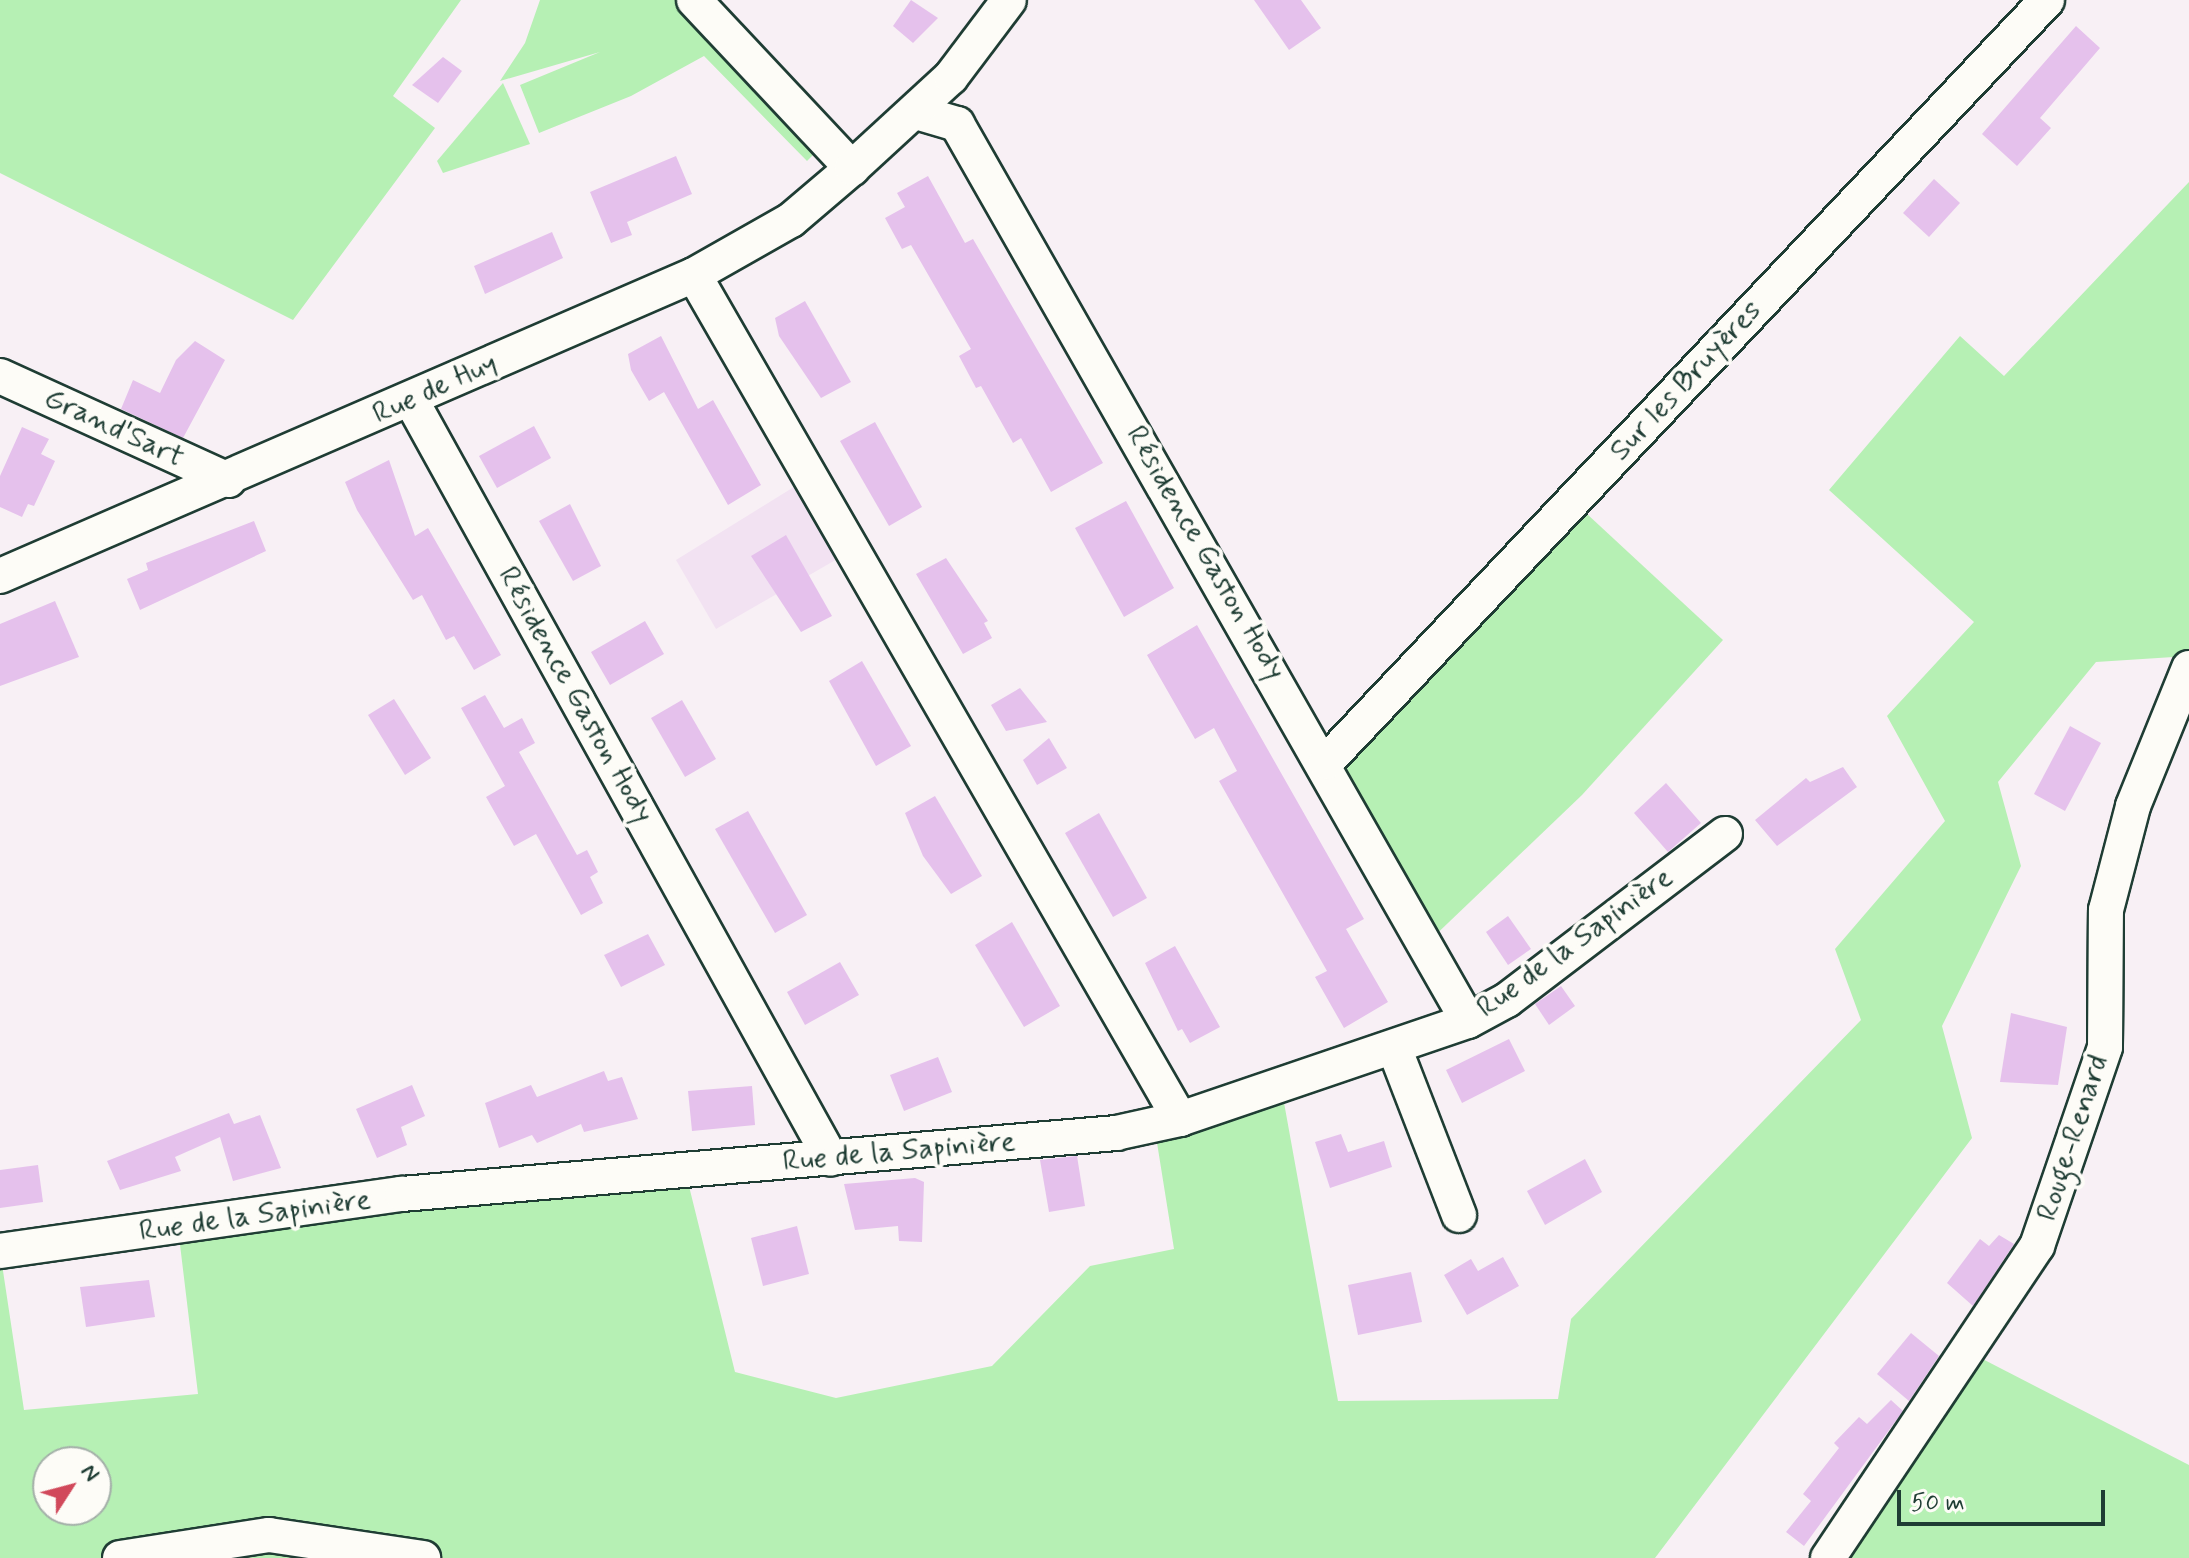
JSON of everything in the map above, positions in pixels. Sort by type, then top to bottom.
[{"type":"street","points":[[694,0],[852,168]]},
{"type":"street","name":"Rue de Huy","points":[[0,576],[228,480],[694,275],[791,220],[916,112],[1009,0]]},
{"type":"street","name":"Sur les Bruyères","points":[[1326,762],[2047,0]]},
{"type":"street","name":"Résidence Gaston Hody","points":[[916,112],[957,124],[1326,762],[1468,1021]]},
{"type":"street","points":[[694,275],[1180,1119]]},
{"type":"street","name":"Grand'Sart","points":[[0,376],[228,480]]},
{"type":"street","name":"Résidence Gaston Hody","points":[[411,400],[831,1159]]},
{"type":"street","name":"Rouge-Renard","points":[[1828,1558],[2037,1246],[2105,1047],[2106,910],[2133,806],[2189,668]]},
{"type":"street","name":"Rue de la Sapinière","points":[[0,1251],[402,1194],[1116,1133],[1180,1119],[1395,1050],[1468,1021],[1507,1000],[1725,834]]},
{"type":"street","points":[[1395,1050],[1459,1215]]},
{"type":"street","points":[[120,1558],[269,1535],[423,1558]]},
{"type":"shaded area","points":[[810,477],[851,551],[716,629],[676,560]]},
{"type":"green space","points":[[0,0],[461,0],[393,96],[435,128],[293,320],[0,173]]},
{"type":"green space","points":[[540,0],[694,0],[827,141],[807,161],[704,56],[631,96],[539,133],[520,85],[600,52],[500,81],[525,43]]},
{"type":"green space","points":[[503,83],[530,144],[443,173],[437,161]]},
{"type":"green space","points":[[2189,182],[2189,656],[2096,662],[1998,782],[2021,866],[1942,1026],[1972,1138],[1655,1558],[0,1558],[0,1251],[24,1410],[198,1394],[178,1228],[685,1170],[735,1372],[836,1398],[992,1366],[1090,1266],[1174,1249],[1154,1124],[1281,1086],[1338,1401],[1558,1399],[1571,1319],[1861,1020],[1835,949],[1945,821],[1887,716],[1974,622],[1829,490],[1960,336],[2004,376]]},
{"type":"green space","points":[[1573,501],[1723,640],[1582,795],[1426,944],[1326,762]]},
{"type":"green space","points":[[1967,1351],[2189,1465],[2189,1558],[1828,1558]]},
{"type":"building","points":[[911,0],[938,18],[913,43],[893,26]]},
{"type":"building","points":[[1254,0],[1301,0],[1321,28],[1289,50]]},
{"type":"building","points":[[2076,26],[2100,48],[2040,118],[2051,128],[2017,166],[1982,134]]},
{"type":"building","points":[[443,57],[462,71],[438,103],[412,85]]},
{"type":"building","points":[[676,156],[692,194],[627,222],[632,235],[611,243],[590,192]]},
{"type":"building","points":[[928,176],[965,243],[973,239],[1103,463],[1051,492],[1021,438],[1013,443],[981,386],[976,388],[959,356],[971,349],[911,245],[902,249],[885,218],[905,207],[897,193]]},
{"type":"building","points":[[1934,179],[1960,203],[1929,237],[1903,213]]},
{"type":"building","points":[[552,232],[563,258],[485,294],[474,266]]},
{"type":"building","points":[[805,301],[851,382],[821,398],[779,336],[775,318]]},
{"type":"building","points":[[661,336],[698,409],[713,400],[761,485],[728,505],[664,392],[649,401],[631,370],[628,354]]},
{"type":"building","points":[[195,341],[225,360],[183,438],[121,409],[133,380],[160,393],[176,360]]},
{"type":"building","points":[[875,422],[922,507],[889,526],[840,441]]},
{"type":"building","points":[[534,426],[551,458],[497,488],[479,456]]},
{"type":"building","points":[[22,427],[49,439],[41,454],[55,461],[34,506],[28,504],[22,517],[0,507],[0,476]]},
{"type":"building","points":[[389,460],[415,536],[428,528],[501,655],[474,670],[454,636],[446,640],[422,595],[413,600],[357,510],[345,482]]},
{"type":"building","points":[[1126,501],[1174,588],[1124,617],[1075,528]]},
{"type":"building","points":[[570,504],[601,566],[573,581],[539,521]]},
{"type":"building","points":[[254,521],[266,551],[140,610],[127,579],[148,570],[146,563]]},
{"type":"building","points":[[786,535],[832,616],[801,632],[751,556]]},
{"type":"building","points":[[946,558],[988,621],[984,623],[992,638],[963,654],[916,574]]},
{"type":"building","points":[[55,601],[79,657],[0,686],[0,624]]},
{"type":"building","points":[[645,621],[664,654],[610,685],[591,652]]},
{"type":"building","points":[[1197,625],[1364,919],[1346,929],[1388,1002],[1344,1028],[1315,977],[1327,971],[1219,781],[1237,771],[1214,728],[1195,739],[1147,655]]},
{"type":"building","points":[[862,661],[911,746],[876,766],[829,681]]},
{"type":"building","points":[[1020,688],[1047,722],[1006,731],[991,705]]},
{"type":"building","points":[[485,695],[504,728],[522,718],[535,743],[519,752],[577,855],[587,850],[598,872],[590,877],[603,903],[581,915],[536,834],[514,846],[486,797],[505,786],[461,708]]},
{"type":"building","points":[[394,699],[431,758],[405,775],[368,715]]},
{"type":"building","points":[[682,700],[716,759],[685,777],[651,718]]},
{"type":"building","points":[[2070,726],[2101,743],[2065,811],[2034,794]]},
{"type":"building","points":[[1049,738],[1067,768],[1037,785],[1023,760]]},
{"type":"building","points":[[1843,767],[1857,787],[1777,846],[1755,820],[1806,778],[1810,782]]},
{"type":"building","points":[[1666,783],[1701,823],[1668,852],[1634,813]]},
{"type":"building","points":[[935,796],[982,876],[951,894],[923,856],[905,813]]},
{"type":"building","points":[[748,811],[807,915],[775,933],[715,829]]},
{"type":"building","points":[[1099,813],[1147,898],[1113,917],[1065,833]]},
{"type":"building","points":[[1508,916],[1531,949],[1508,965],[1486,932]]},
{"type":"building","points":[[1012,922],[1060,1006],[1024,1027],[975,945]]},
{"type":"building","points":[[648,934],[665,965],[621,987],[604,955]]},
{"type":"building","points":[[1175,946],[1220,1027],[1190,1043],[1182,1029],[1178,1031],[1145,963]]},
{"type":"building","points":[[840,962],[859,995],[805,1025],[787,992]]},
{"type":"building","points":[[1561,986],[1575,1006],[1549,1025],[1535,1004]]},
{"type":"building","points":[[2011,1013],[2067,1027],[2058,1085],[2000,1082]]},
{"type":"building","points":[[1509,1039],[1525,1071],[1462,1103],[1446,1070]]},
{"type":"building","points":[[938,1057],[952,1092],[904,1111],[890,1075]]},
{"type":"building","points":[[604,1071],[608,1081],[622,1077],[638,1119],[584,1132],[581,1124],[537,1143],[532,1135],[499,1148],[485,1103],[531,1085],[537,1097]]},
{"type":"building","points":[[412,1085],[425,1116],[401,1127],[407,1145],[377,1158],[356,1109]]},
{"type":"building","points":[[752,1086],[755,1125],[692,1131],[688,1091]]},
{"type":"building","points":[[229,1113],[234,1124],[260,1115],[281,1168],[233,1181],[220,1137],[175,1157],[181,1171],[120,1190],[107,1161]]},
{"type":"building","points":[[1341,1134],[1348,1152],[1384,1141],[1392,1167],[1330,1188],[1315,1142]]},
{"type":"building","points":[[1077,1156],[1085,1206],[1049,1212],[1040,1160]]},
{"type":"building","points":[[1585,1159],[1602,1192],[1545,1225],[1527,1191]]},
{"type":"building","points":[[38,1165],[43,1202],[0,1208],[0,1170]]},
{"type":"building","points":[[915,1178],[924,1182],[922,1242],[899,1241],[898,1226],[855,1230],[844,1184]]},
{"type":"building","points":[[797,1226],[809,1274],[763,1286],[751,1238]]},
{"type":"building","points":[[1999,1235],[2014,1244],[1973,1306],[1947,1283],[1980,1239],[1989,1246]]},
{"type":"building","points":[[1503,1257],[1519,1286],[1467,1315],[1444,1275],[1471,1259],[1478,1271]]},
{"type":"building","points":[[1411,1272],[1422,1322],[1358,1335],[1348,1285]]},
{"type":"building","points":[[149,1280],[155,1317],[86,1327],[80,1287]]},
{"type":"building","points":[[1911,1333],[1939,1356],[1909,1401],[1877,1374]]},
{"type":"building","points":[[1891,1400],[1903,1411],[1804,1546],[1786,1532],[1811,1501],[1803,1494],[1839,1448],[1834,1443],[1859,1417],[1867,1424]]}]
